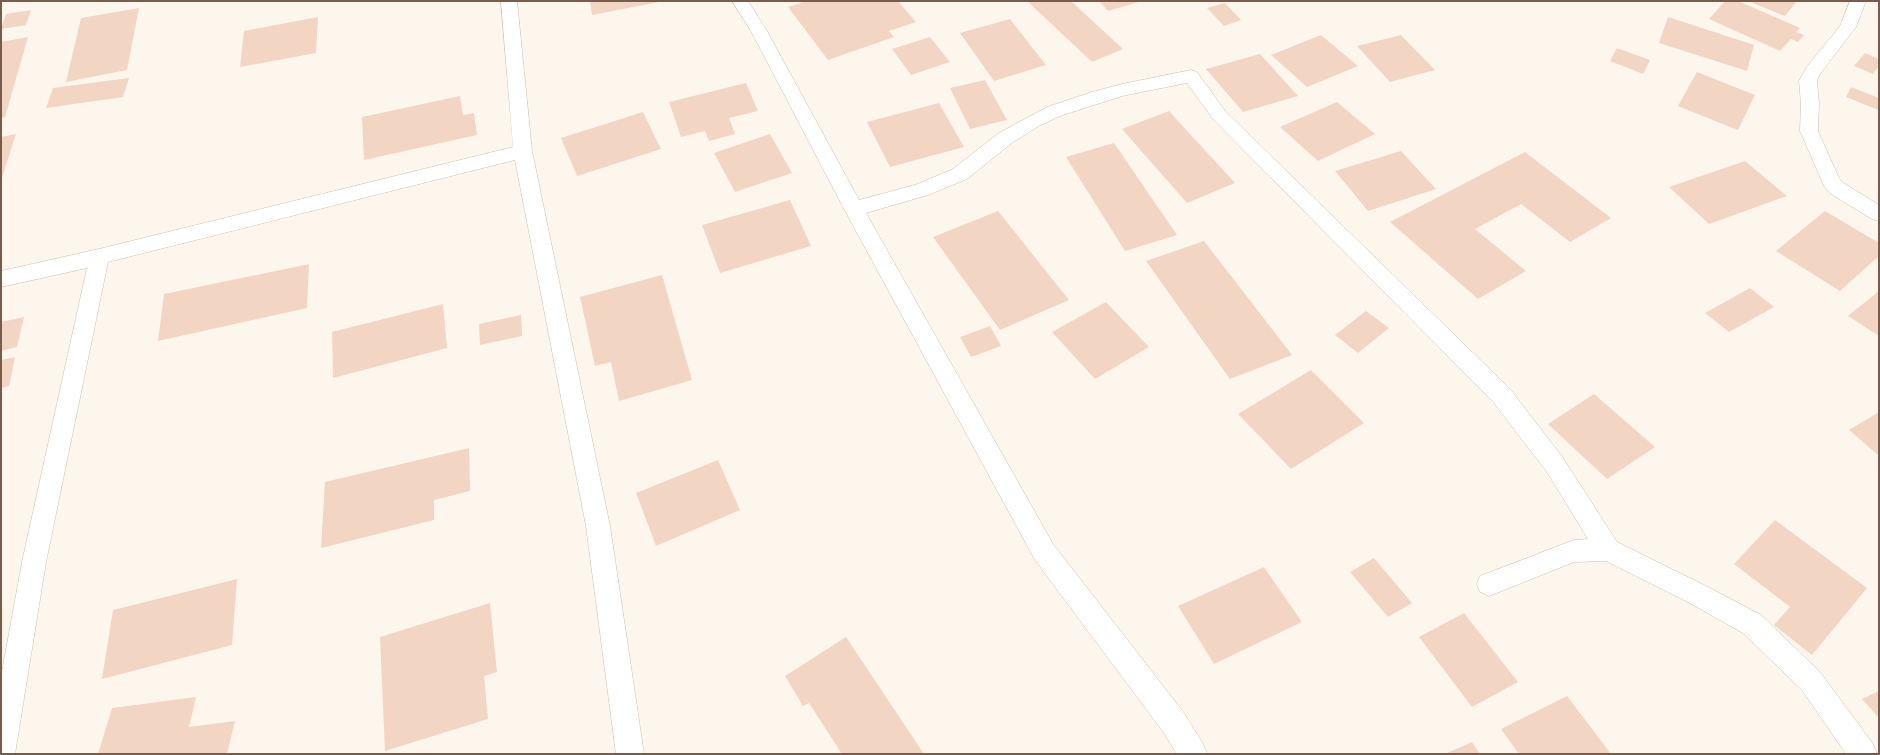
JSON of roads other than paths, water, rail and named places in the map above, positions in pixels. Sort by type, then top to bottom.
[{"type":"street","points":[[509,1],[523,151],[598,526],[630,754]]},
{"type":"street","points":[[740,1],[759,31],[854,209],[1044,552],[1174,723],[1193,754]]},
{"type":"street","points":[[1858,1],[1848,27],[1812,72],[1808,81],[1810,103],[1808,131],[1831,181],[1838,189],[1879,214]]},
{"type":"street","points":[[854,209],[933,186],[962,173],[996,144],[1037,118],[1102,96],[1154,82],[1191,76],[1219,115],[1502,396],[1555,465],[1608,550]]},
{"type":"street","points":[[1,279],[99,257],[146,244],[523,151]]},
{"type":"street","points":[[2,754],[10,653],[34,562],[99,257]]},
{"type":"street","points":[[1488,584],[1574,551],[1608,550],[1695,593],[1752,624],[1811,681],[1863,754]]}]
